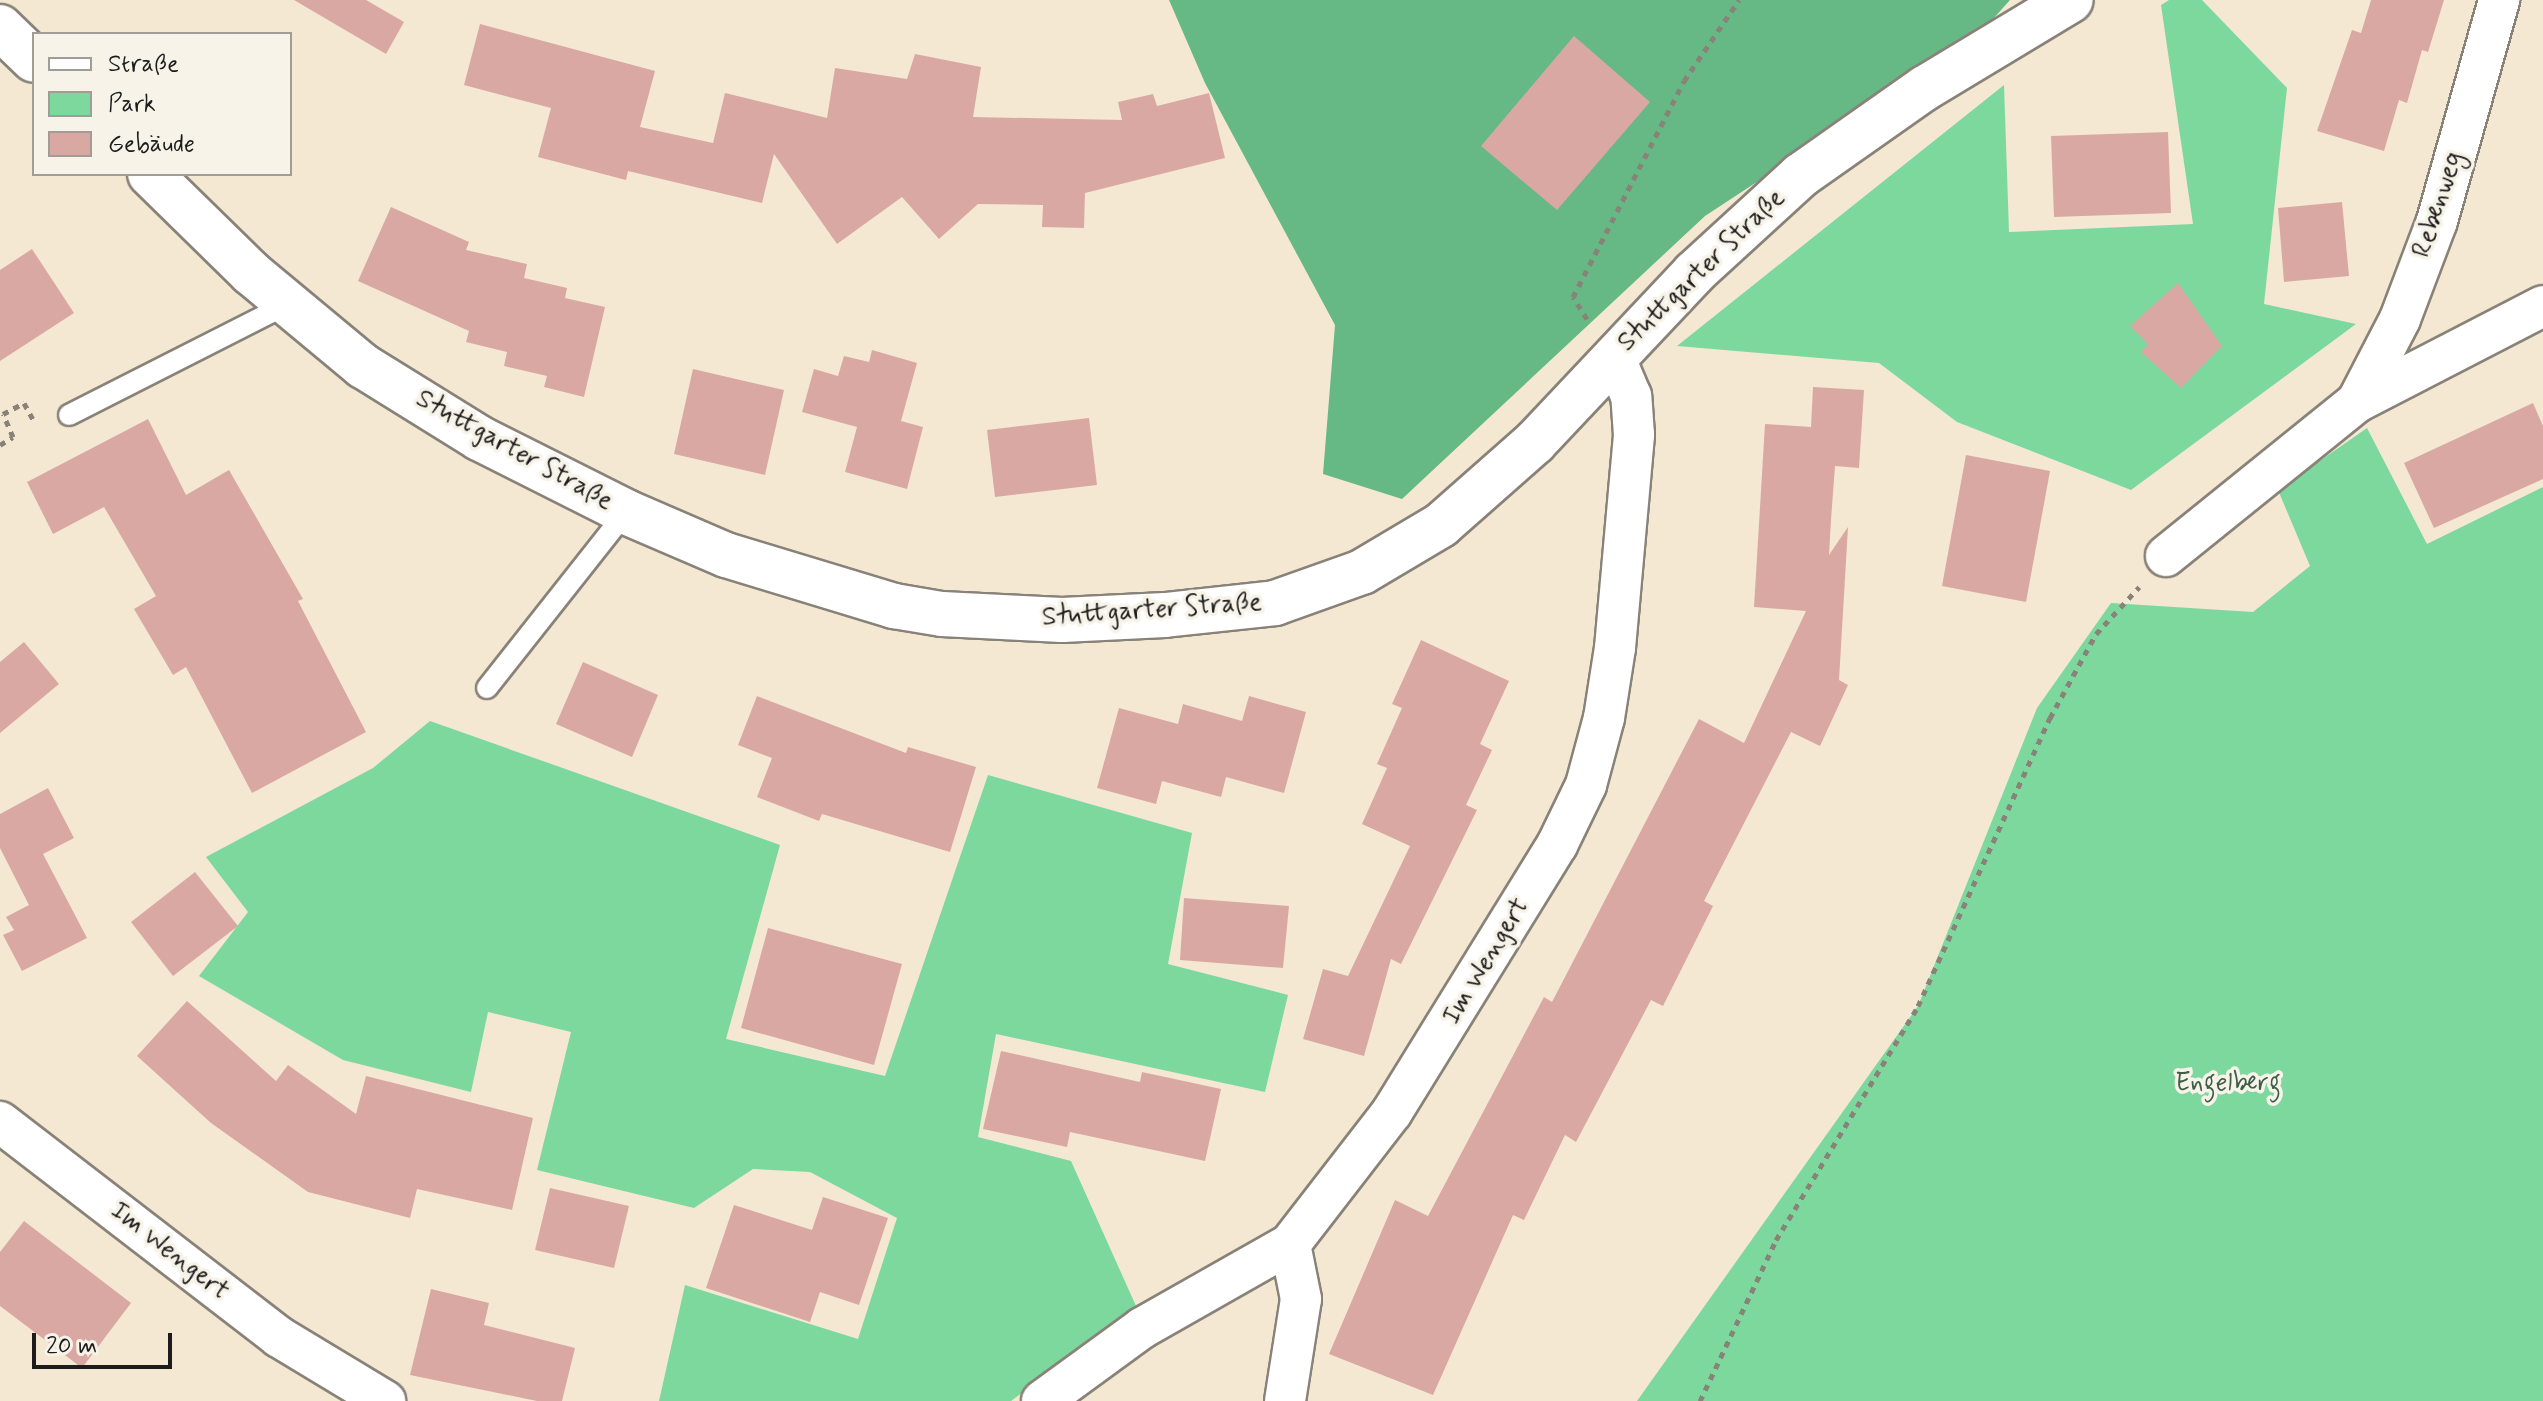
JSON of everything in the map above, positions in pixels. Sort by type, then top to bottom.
[{"type":"main road","name":"Stuttgarter Straße","points":[[152,176],[288,304],[363,366],[479,438],[626,512],[726,555],[894,606],[942,614],[1062,620],[1275,603],[1362,572],[1441,525],[1535,442],[1694,273],[1801,175],[1925,88],[2071,0]]},
{"type":"main road","points":[[0,27],[32,58]]},
{"type":"street","name":"Rebenweg","points":[[2357,402],[2400,319],[2437,221],[2499,0]]},
{"type":"street","points":[[2166,556],[2357,402],[2543,306]]},
{"type":"street","name":"Im Wengert","points":[[1042,1401],[1142,1328],[1290,1244],[1392,1112],[1478,981],[1586,785],[1604,718],[1626,556],[1632,409],[1614,356]]},
{"type":"street","name":"Im Wengert","points":[[0,1122],[279,1337],[385,1401]]},
{"type":"street","points":[[1285,1401],[1301,1299],[1290,1244]]},
{"type":"lane","points":[[69,415],[288,304]]},
{"type":"lane","points":[[487,688],[626,512]]},
{"type":"path","points":[[1614,356],[1573,297],[1684,81],[1739,0]]},
{"type":"path","points":[[0,445],[13,437],[3,414],[24,403],[38,430],[69,415]]},
{"type":"path","points":[[1700,1401],[1776,1240],[1918,1006],[2050,718],[2096,634],[2166,556]]},
{"type":"green space","points":[[1169,0],[2010,0],[1977,37],[1705,216],[1402,499],[1323,474],[1335,325],[1205,83]]},
{"type":"green space","points":[[2169,0],[2202,0],[2287,88],[2264,304],[2356,324],[2131,490],[1957,422],[1879,363],[1677,346],[2004,85],[2009,232],[2193,224],[2161,5]]},
{"type":"green space","name":"Engelberg","points":[[2367,428],[2427,544],[2543,487],[2543,1401],[1637,1401],[1918,1006],[2037,708],[2111,603],[2253,612],[2310,566],[2278,490]]},
{"type":"green space","points":[[430,721],[780,845],[726,1039],[885,1076],[988,775],[1192,833],[1168,964],[1288,995],[1265,1092],[996,1034],[978,1137],[1071,1161],[1136,1306],[1011,1401],[659,1401],[685,1285],[858,1339],[897,1218],[810,1172],[753,1169],[694,1208],[537,1170],[571,1032],[488,1012],[471,1092],[343,1060],[199,976],[248,912],[206,857],[373,768]]},
{"type":"building","points":[[294,0],[366,0],[404,22],[386,54]]},
{"type":"building","points":[[2371,0],[2444,0],[2428,52],[2422,50],[2407,103],[2399,100],[2384,151],[2317,131],[2352,30],[2361,33]]},
{"type":"building","points":[[480,24],[655,71],[640,127],[713,143],[725,93],[827,118],[835,68],[907,79],[915,54],[981,67],[973,117],[1122,120],[1118,102],[1153,94],[1157,106],[1209,93],[1225,158],[1085,193],[1084,228],[1042,227],[1043,205],[978,204],[939,239],[902,197],[837,244],[774,154],[762,203],[628,171],[626,180],[538,157],[551,108],[464,85]]},
{"type":"building","points":[[1574,36],[1650,102],[1557,210],[1481,146]]},
{"type":"building","points":[[2168,132],[2171,213],[2054,217],[2051,136]]},
{"type":"building","points":[[2342,202],[2349,276],[2284,282],[2278,208]]},
{"type":"building","points":[[391,207],[469,242],[466,250],[527,264],[524,278],[567,288],[565,298],[605,307],[584,397],[544,387],[547,376],[504,366],[507,352],[466,342],[469,331],[358,281]]},
{"type":"building","points":[[32,249],[74,313],[0,361],[0,270]]},
{"type":"building","points":[[2178,283],[2222,346],[2181,388],[2141,352],[2148,344],[2130,326]]},
{"type":"building","points":[[872,350],[917,363],[901,421],[923,427],[907,489],[845,472],[857,427],[802,412],[814,369],[838,376],[844,356],[869,362]]},
{"type":"building","points":[[693,369],[784,390],[765,475],[674,454]]},
{"type":"building","points":[[1813,387],[1864,390],[1859,468],[1835,466],[1829,555],[1848,527],[1839,680],[1848,685],[1820,746],[1791,732],[1704,901],[1713,906],[1663,1006],[1651,1000],[1576,1142],[1565,1135],[1524,1220],[1513,1215],[1433,1395],[1329,1354],[1395,1200],[1428,1216],[1544,997],[1552,1002],[1699,719],[1744,743],[1806,611],[1754,607],[1765,424],[1811,427]]},
{"type":"building","points":[[2533,403],[2543,426],[2543,479],[2434,528],[2404,463]]},
{"type":"building","points":[[1089,418],[1097,485],[995,497],[987,430]]},
{"type":"building","points":[[148,419],[186,495],[229,470],[303,599],[298,601],[366,732],[252,793],[186,667],[173,675],[134,609],[156,596],[104,507],[53,534],[27,482]]},
{"type":"building","points":[[1966,455],[2050,471],[2026,602],[1942,586]]},
{"type":"building","points":[[1421,640],[1509,681],[1480,744],[1492,750],[1466,805],[1477,810],[1401,964],[1391,959],[1364,1056],[1303,1039],[1323,969],[1348,976],[1410,846],[1362,824],[1387,768],[1377,764],[1402,708],[1392,704]]},
{"type":"building","points":[[24,642],[59,684],[0,733],[0,662]]},
{"type":"building","points":[[583,662],[658,695],[632,757],[556,724]]},
{"type":"building","points":[[757,696],[906,753],[908,747],[976,767],[950,852],[822,814],[819,821],[757,797],[772,758],[738,745]]},
{"type":"building","points":[[1249,696],[1306,712],[1284,793],[1226,777],[1221,797],[1162,781],[1156,804],[1097,788],[1119,708],[1178,724],[1183,704],[1242,721]]},
{"type":"building","points":[[48,788],[74,838],[43,854],[87,938],[22,971],[3,935],[14,930],[6,917],[29,905],[0,848],[0,814]]},
{"type":"building","points":[[195,872],[238,926],[173,976],[131,922]]},
{"type":"building","points":[[1184,898],[1289,906],[1283,968],[1180,960]]},
{"type":"building","points":[[768,928],[902,964],[874,1065],[741,1028]]},
{"type":"building","points":[[187,1001],[276,1081],[288,1065],[356,1114],[366,1076],[533,1118],[512,1210],[417,1189],[410,1218],[308,1192],[211,1123],[137,1056]]},
{"type":"building","points":[[1001,1051],[1140,1082],[1142,1072],[1221,1089],[1205,1161],[1070,1132],[1067,1147],[983,1129]]},
{"type":"building","points":[[550,1188],[629,1206],[614,1268],[535,1250]]},
{"type":"building","points":[[823,1197],[888,1218],[859,1305],[820,1292],[810,1322],[706,1288],[734,1205],[812,1230]]},
{"type":"building","points":[[24,1221],[131,1303],[82,1368],[0,1306],[0,1252]]},
{"type":"building","points":[[431,1289],[489,1303],[484,1325],[575,1348],[562,1401],[537,1401],[410,1375]]}]
